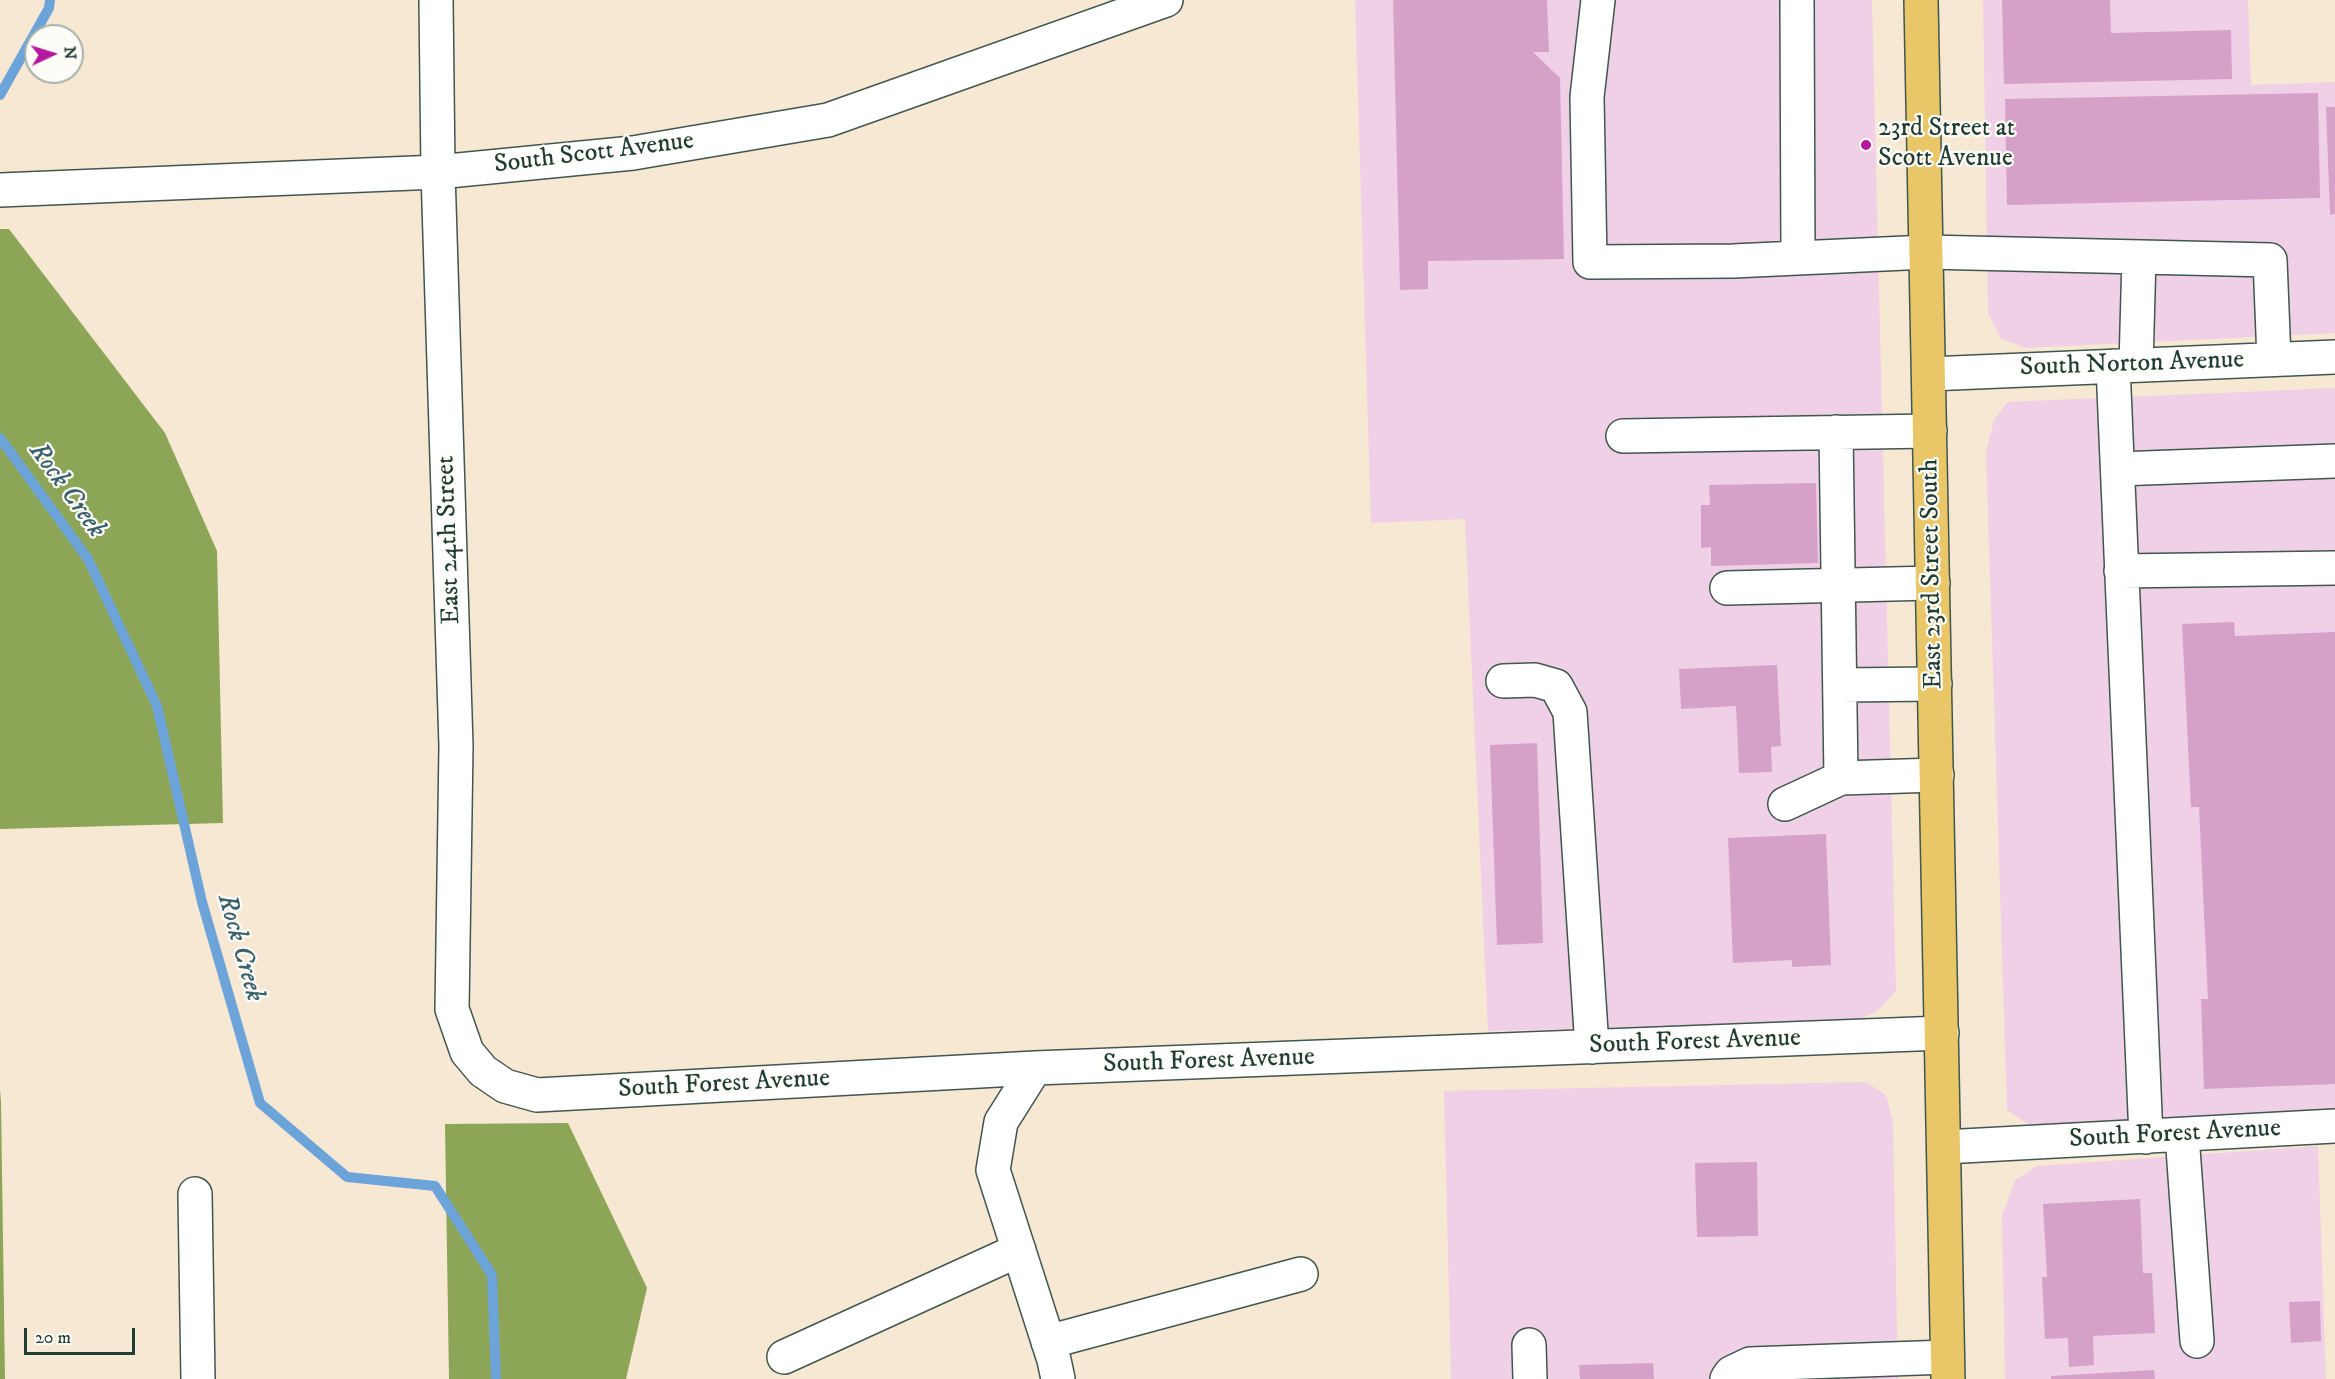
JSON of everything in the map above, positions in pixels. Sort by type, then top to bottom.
[{"type":"main road","name":"East 23rd Street South","points":[[1921,0],[1947,1368]]},
{"type":"street","name":"East 24th Street","points":[[436,0],[438,172],[456,746],[452,1009],[467,1052],[483,1071]]},
{"type":"street","name":"South Scott Avenue","points":[[0,190],[438,172],[633,153],[828,120],[1166,0]]},
{"type":"street","points":[[1598,0],[1587,97],[1590,262],[1798,258],[1927,252],[2270,260],[2274,359]]},
{"type":"street","points":[[1797,0],[1798,258]]},
{"type":"street","points":[[2139,257],[2124,365],[2118,469],[2146,1137]]},
{"type":"street","name":"South Norton Avenue","points":[[1929,374],[2335,357]]},
{"type":"street","points":[[1623,436],[1930,431]]},
{"type":"street","points":[[1836,432],[1840,584],[1841,778]]},
{"type":"street","points":[[2118,469],[2335,461]]},
{"type":"street","points":[[2121,571],[2335,568]]},
{"type":"street","points":[[1727,588],[1933,583]]},
{"type":"street","points":[[1503,681],[1535,680],[1556,686],[1570,712],[1592,1047]]},
{"type":"street","points":[[1840,685],[1935,684]]},
{"type":"street","points":[[1785,804],[1841,778],[1937,775]]},
{"type":"street","name":"South Forest Avenue","points":[[483,1071],[505,1086],[537,1095],[1035,1068],[1942,1033]]},
{"type":"street","points":[[1035,1068],[1001,1122],[993,1170],[1058,1379]]},
{"type":"street","name":"South Forest Avenue","points":[[1944,1148],[2335,1126]]},
{"type":"street","points":[[2182,1135],[2197,1341]]},
{"type":"street","points":[[195,1194],[198,1379]]},
{"type":"street","points":[[784,1357],[1019,1250]]},
{"type":"street","points":[[1048,1342],[1301,1274]]},
{"type":"street","points":[[1529,1345],[1530,1379]]},
{"type":"street","points":[[1727,1379],[1731,1373],[1750,1364],[1853,1369],[1947,1368]]},
{"type":"shaded area","points":[[1355,0],[1872,0],[1896,991],[1877,1011],[1856,1021],[1488,1031],[1465,519],[1371,523]]},
{"type":"shaded area","points":[[1983,0],[2248,0],[2251,85],[2335,82],[2335,333],[2026,348],[2001,339],[1988,313]]},
{"type":"shaded area","points":[[2335,388],[2335,1111],[2057,1127],[2028,1124],[2007,1110],[1986,452],[1994,420],[2007,402]]},
{"type":"shaded area","points":[[1866,1082],[1886,1095],[1893,1122],[1898,1379],[1451,1379],[1444,1091]]},
{"type":"shaded area","points":[[2318,1146],[2326,1379],[2005,1379],[2002,1216],[2015,1180],[2037,1166]]},
{"type":"green space","points":[[0,229],[9,229],[165,433],[217,551],[223,823],[0,829]]},
{"type":"green space","points":[[0,1090],[1,1101],[5,1379],[0,1379]]},
{"type":"green space","points":[[568,1123],[647,1288],[626,1379],[449,1379],[445,1124]]},
{"type":"building","points":[[1393,0],[1547,0],[1549,52],[1533,52],[1560,78],[1564,259],[1428,261],[1428,289],[1400,290]]},
{"type":"building","points":[[2002,0],[2110,0],[2111,33],[2231,30],[2232,79],[2004,84]]},
{"type":"building","points":[[2318,93],[2320,198],[2007,205],[2005,99]]},
{"type":"building","points":[[2326,107],[2335,107],[2335,214],[2330,215]]},
{"type":"building","points":[[1816,483],[1818,563],[1711,566],[1711,547],[1701,548],[1701,505],[1710,505],[1709,485]]},
{"type":"building","points":[[2234,622],[2235,636],[2335,632],[2335,1084],[2204,1089],[2201,999],[2208,999],[2199,807],[2191,807],[2182,624]]},
{"type":"building","points":[[1777,665],[1781,746],[1771,747],[1772,772],[1739,773],[1736,706],[1681,709],[1679,669]]},
{"type":"building","points":[[1537,743],[1543,943],[1497,945],[1490,745]]},
{"type":"building","points":[[1826,834],[1831,965],[1792,967],[1792,960],[1733,963],[1728,838]]},
{"type":"building","points":[[1757,1162],[1758,1236],[1697,1237],[1695,1163]]},
{"type":"building","points":[[2140,1199],[2143,1273],[2152,1273],[2155,1333],[2093,1336],[2094,1365],[2069,1367],[2068,1338],[2045,1339],[2042,1277],[2047,1277],[2043,1204]]},
{"type":"building","points":[[2320,1301],[2321,1341],[2291,1343],[2289,1302]]},
{"type":"building","points":[[1653,1363],[1654,1379],[1580,1379],[1579,1365]]},
{"type":"building","points":[[2154,1370],[2155,1379],[2051,1379],[2051,1376]]},
{"type":"waterway","name":"Rock Creek","points":[[0,95],[49,8],[50,0]]},
{"type":"waterway","name":"Rock Creek","points":[[0,438],[88,559],[157,706],[202,902],[260,1103],[347,1177],[435,1186],[492,1275],[496,1379]]},
{"type":"place","name":"23rd Street at Scott Avenue","points":[[1866,145]]}]
